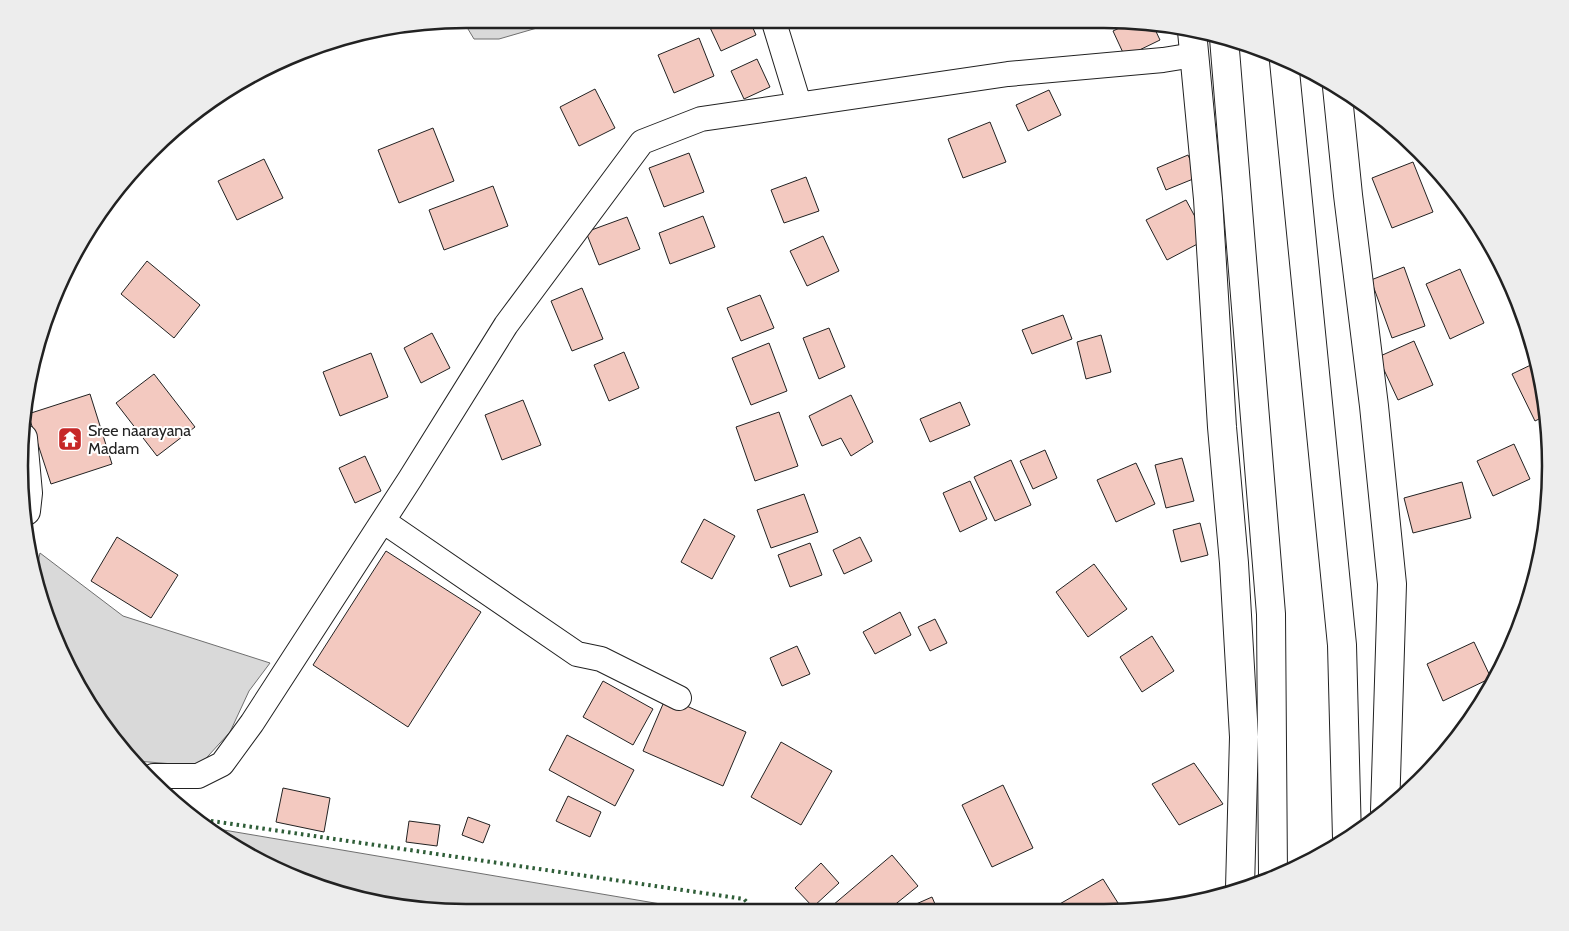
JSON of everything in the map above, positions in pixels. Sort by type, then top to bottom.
[{"type":"main road","points":[[1193,43],[1208,199],[1222,427],[1234,563],[1244,737],[1240,881]]},
{"type":"main road","points":[[1225,45],[1271,614],[1273,869]]},
{"type":"main road","points":[[1285,67],[1342,645],[1347,830]]},
{"type":"main road","points":[[1338,95],[1374,406],[1392,584],[1384,801]]},
{"type":"street","points":[[776,28],[799,104]]},
{"type":"street","points":[[157,776],[198,776],[222,764],[252,723],[506,325],[642,142],[701,119],[1008,74],[1164,60],[1193,43]]},
{"type":"street","points":[[383,520],[577,654],[601,659],[678,698]]},
{"type":"shaded area","points":[[467,28],[537,28],[499,39],[474,39]]},
{"type":"shaded area","points":[[40,553],[123,616],[270,663],[249,691],[230,732],[199,766],[143,762],[118,732],[101,709],[73,659],[51,606],[38,561]]},
{"type":"shaded area","points":[[221,830],[661,904],[466,904],[408,900],[352,889],[298,870],[246,845]]},
{"type":"building","points":[[710,28],[753,28],[756,35],[721,51]]},
{"type":"building","points":[[1119,28],[1155,30],[1160,40],[1125,57],[1113,31]]},
{"type":"building","points":[[699,38],[714,76],[674,93],[658,55]]},
{"type":"building","points":[[757,59],[770,87],[744,99],[731,71]]},
{"type":"building","points":[[595,89],[615,128],[579,146],[560,107]]},
{"type":"building","points":[[1049,90],[1061,115],[1028,131],[1016,105]]},
{"type":"building","points":[[990,122],[1006,162],[963,178],[948,139]]},
{"type":"building","points":[[433,128],[454,181],[399,203],[378,150]]},
{"type":"building","points":[[689,153],[704,192],[664,207],[649,168]]},
{"type":"building","points":[[1188,155],[1198,177],[1166,190],[1157,168]]},
{"type":"building","points":[[264,159],[283,198],[237,220],[218,181]]},
{"type":"building","points":[[1413,162],[1433,212],[1392,228],[1372,178]]},
{"type":"building","points":[[806,177],[819,211],[784,223],[771,190]]},
{"type":"building","points":[[493,186],[508,226],[444,250],[429,210]]},
{"type":"building","points":[[1186,200],[1207,239],[1167,260],[1146,220]]},
{"type":"building","points":[[703,216],[715,247],[670,264],[659,233]]},
{"type":"building","points":[[627,217],[640,249],[599,265],[586,232]]},
{"type":"building","points":[[823,236],[839,271],[807,286],[790,251]]},
{"type":"building","points":[[147,261],[200,305],[174,338],[121,294]]},
{"type":"building","points":[[1404,267],[1425,326],[1392,338],[1371,280]]},
{"type":"building","points":[[1460,269],[1484,323],[1450,339],[1426,284]]},
{"type":"building","points":[[582,288],[603,339],[572,351],[551,301]]},
{"type":"building","points":[[760,295],[774,328],[741,341],[727,308]]},
{"type":"building","points":[[1063,315],[1072,339],[1032,354],[1022,330]]},
{"type":"building","points":[[829,328],[845,367],[819,379],[803,338]]},
{"type":"building","points":[[432,333],[450,368],[421,383],[404,348]]},
{"type":"building","points":[[1101,335],[1111,372],[1086,379],[1077,342]]},
{"type":"building","points":[[1414,341],[1433,385],[1398,400],[1378,357]]},
{"type":"building","points":[[769,343],[787,391],[751,405],[732,358]]},
{"type":"building","points":[[624,352],[639,388],[609,401],[594,365]]},
{"type":"building","points":[[371,353],[388,397],[340,416],[323,372]]},
{"type":"building","points":[[1530,365],[1539,419],[1535,421],[1512,374]]},
{"type":"building","points":[[154,374],[195,427],[157,456],[116,403]]},
{"type":"building","name":"Sree naarayana Madam","points":[[90,394],[112,464],[51,484],[30,420],[30,413]]},
{"type":"building","points":[[851,395],[873,442],[851,456],[841,438],[822,446],[809,416]]},
{"type":"building","points":[[523,400],[541,445],[502,460],[485,415]]},
{"type":"building","points":[[960,402],[970,425],[930,442],[920,419]]},
{"type":"building","points":[[779,412],[798,466],[755,481],[736,427]]},
{"type":"building","points":[[1514,444],[1530,479],[1493,496],[1477,461]]},
{"type":"building","points":[[1045,450],[1057,478],[1033,489],[1020,461]]},
{"type":"building","points":[[365,456],[381,491],[355,503],[339,468]]},
{"type":"building","points":[[1182,458],[1194,501],[1166,508],[1155,465]]},
{"type":"building","points":[[1011,460],[1031,505],[995,521],[974,477]]},
{"type":"building","points":[[1136,463],[1155,504],[1116,522],[1097,480]]},
{"type":"building","points":[[970,481],[987,519],[960,532],[943,493]]},
{"type":"building","points":[[1462,482],[1471,518],[1413,533],[1404,498]]},
{"type":"building","points":[[804,494],[818,532],[771,548],[757,510]]},
{"type":"building","points":[[704,519],[735,536],[712,579],[681,562]]},
{"type":"building","points":[[1200,523],[1208,555],[1181,562],[1173,530]]},
{"type":"building","points":[[117,537],[178,575],[151,618],[91,581]]},
{"type":"building","points":[[860,537],[872,561],[844,574],[833,550]]},
{"type":"building","points":[[810,543],[822,575],[790,587],[778,555]]},
{"type":"building","points":[[386,551],[481,612],[408,727],[313,665]]},
{"type":"building","points":[[1094,564],[1127,609],[1088,637],[1056,592]]},
{"type":"building","points":[[900,612],[911,635],[875,654],[863,632]]},
{"type":"building","points":[[935,619],[947,643],[930,651],[918,627]]},
{"type":"building","points":[[1152,636],[1174,671],[1142,692],[1120,657]]},
{"type":"building","points":[[1474,642],[1489,673],[1485,681],[1443,701],[1427,664]]},
{"type":"building","points":[[797,646],[810,674],[782,686],[770,658]]},
{"type":"building","points":[[603,681],[653,709],[633,745],[583,717]]},
{"type":"building","points":[[666,697],[746,732],[723,786],[643,751]]},
{"type":"building","points":[[567,735],[634,770],[615,806],[549,770]]},
{"type":"building","points":[[781,742],[832,771],[801,825],[751,797]]},
{"type":"building","points":[[1194,763],[1223,804],[1179,825],[1152,784]]},
{"type":"building","points":[[1003,785],[1033,848],[992,867],[962,805]]},
{"type":"building","points":[[283,788],[330,798],[324,832],[276,822]]},
{"type":"building","points":[[568,796],[601,812],[590,837],[556,821]]},
{"type":"building","points":[[468,817],[490,825],[483,843],[462,835]]},
{"type":"building","points":[[409,821],[440,825],[437,846],[406,842]]},
{"type":"building","points":[[892,855],[918,886],[896,904],[834,904]]},
{"type":"building","points":[[821,863],[839,883],[816,904],[810,904],[795,888]]},
{"type":"building","points":[[1103,879],[1118,903],[1104,904],[1060,904]]},
{"type":"building","points":[[932,897],[935,904],[916,904]]},
{"type":"hedge","points":[[209,821],[744,899],[749,904]]},
{"type":"place","name":"Sree naarayana Madam","points":[[70,439]]}]
